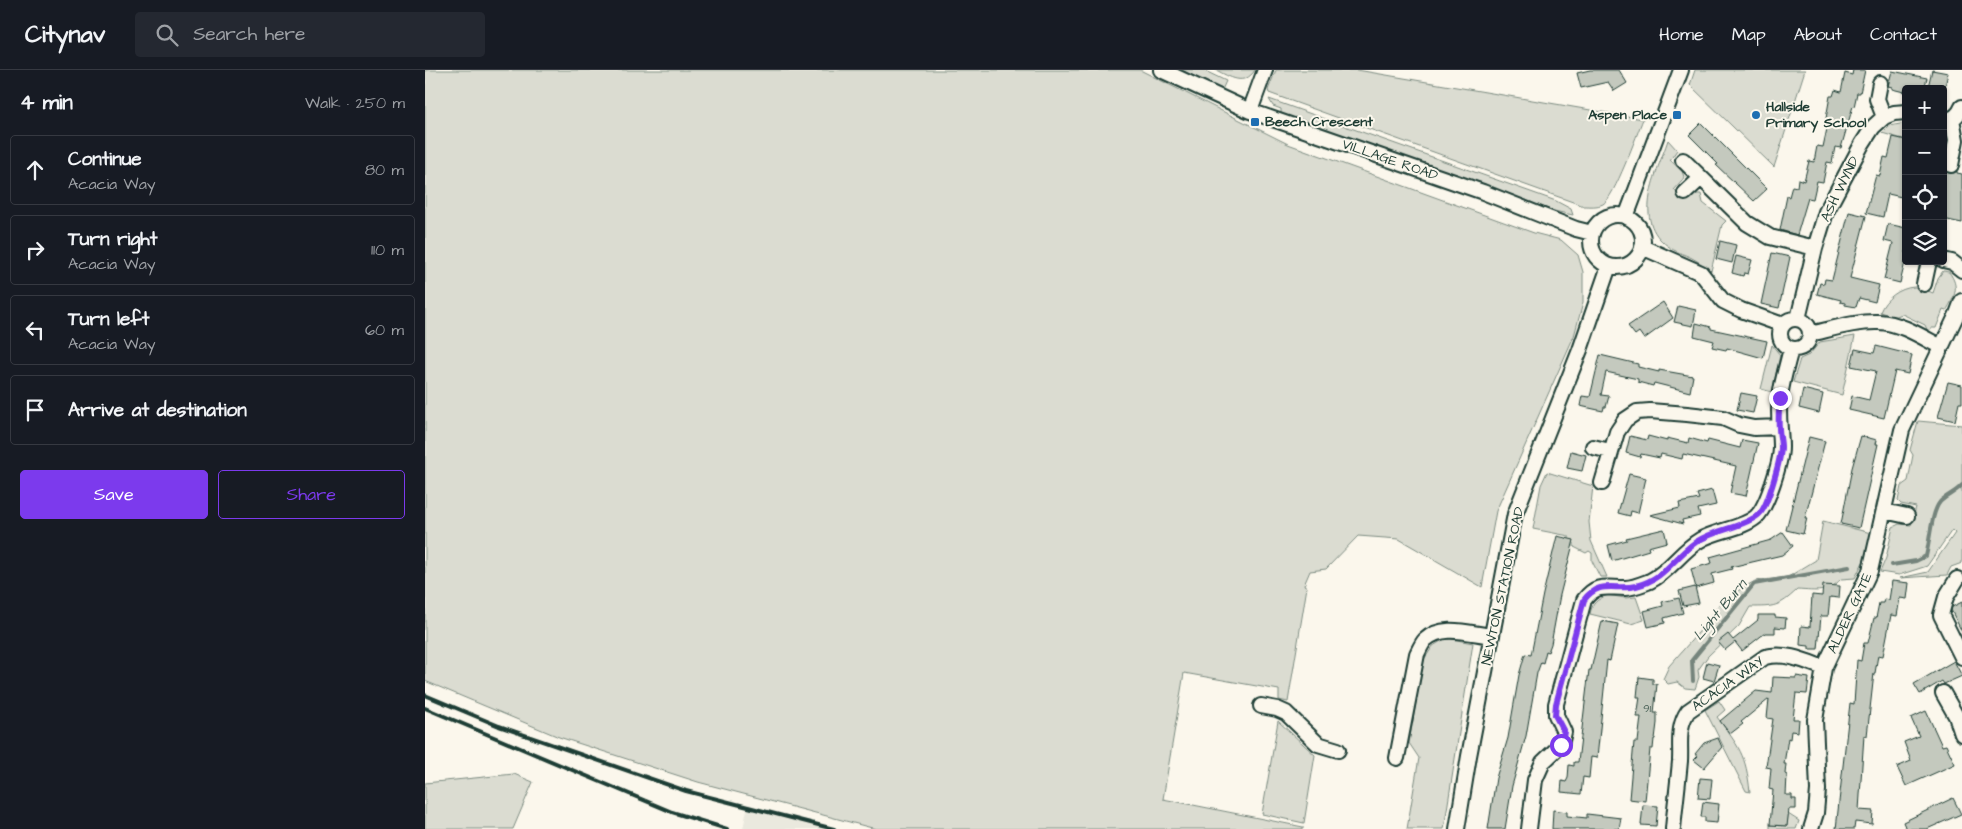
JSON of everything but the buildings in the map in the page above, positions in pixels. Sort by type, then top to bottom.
[{"type":"street","name":"VILLAGE ROAD","points":[[1161,70],[1250,111],[1483,192],[1576,229],[1592,233]]},
{"type":"street","points":[[1250,111],[1265,70]]},
{"type":"street","points":[[1626,217],[1681,70]]},
{"type":"street","points":[[1879,83],[1877,99],[1884,116],[1902,112]]},
{"type":"street","points":[[1951,165],[1957,140],[1947,119],[1959,113],[1962,107]]},
{"type":"street","name":"ASH WYND","points":[[1798,320],[1815,248],[1826,212],[1862,144],[1873,127],[1884,116]]},
{"type":"street","points":[[1683,160],[1747,223],[1770,237],[1815,248]]},
{"type":"street","points":[[1685,193],[1701,178]]},
{"type":"street","points":[[1607,217],[1626,217],[1633,220],[1641,232],[1642,247],[1639,255],[1633,262],[1618,268],[1609,266],[1601,263],[1592,249],[1592,233],[1596,226],[1607,217]]},
{"type":"street","points":[[1642,247],[1701,273],[1723,301],[1741,310],[1783,325]]},
{"type":"street","points":[[1947,261],[1952,262],[1962,270]]},
{"type":"street","points":[[1924,284],[1928,265]]},
{"type":"street","name":"NEWTON STATION ROAD","points":[[1457,829],[1515,514],[1580,350],[1609,266]]},
{"type":"street","name":"ALDER GATE","points":[[1811,829],[1816,813],[1818,790],[1815,720],[1824,668],[1870,571],[1902,430],[1962,300]]},
{"type":"street","points":[[1790,320],[1798,320],[1806,324],[1810,334],[1807,344],[1802,348],[1791,349],[1783,344],[1780,339],[1783,325],[1790,320]]},
{"type":"street","points":[[1810,334],[1862,323],[1881,322],[1911,331],[1941,346]]},
{"type":"street","points":[[1529,829],[1535,780],[1543,762],[1561,745],[1564,732],[1555,715],[1556,704],[1584,600],[1590,593],[1599,588],[1636,586],[1661,575],[1694,543],[1709,534],[1755,518],[1763,510],[1781,448],[1779,427],[1780,398],[1791,349]]},
{"type":"street","points":[[1603,483],[1610,451],[1617,432],[1625,420],[1637,412],[1650,411],[1723,418],[1739,425],[1754,428],[1779,427]]},
{"type":"street","points":[[1593,447],[1610,451]]},
{"type":"street","points":[[1884,511],[1907,516]]},
{"type":"street","points":[[1957,579],[1946,597],[1941,615],[1962,657]]},
{"type":"street","points":[[1397,758],[1417,654],[1425,640],[1439,632],[1455,630],[1492,636]]},
{"type":"street","name":"ACACIA WAY","points":[[1673,829],[1680,760],[1680,733],[1683,719],[1688,711],[1765,656],[1775,654],[1786,655],[1824,668]]},
{"type":"street","points":[[1943,693],[1959,715],[1962,734]]},
{"type":"street","points":[[1261,706],[1286,713],[1317,744],[1338,750]]},
{"type":"shaded area","points":[[425,70],[1140,70],[1288,144],[1534,233],[1561,240],[1578,255],[1583,272],[1583,303],[1574,336],[1496,511],[1482,587],[1399,539],[1358,536],[1326,569],[1310,571],[1304,585],[1307,587],[1288,702],[1279,700],[1279,690],[1184,673],[1163,799],[1303,827],[1303,829],[876,829],[698,782],[559,737],[425,681]]},
{"type":"shaded area","points":[[1182,70],[1203,70],[1226,81],[1222,90]]},
{"type":"shaded area","points":[[1216,70],[1255,70],[1246,78],[1237,79]]},
{"type":"shaded area","points":[[1276,70],[1357,70],[1643,119],[1631,151],[1608,199],[1601,205],[1584,206],[1269,93],[1268,90]]},
{"type":"shaded area","name":"Hallside Primary School","points":[[1695,70],[1805,70],[1774,167],[1690,85]]},
{"type":"shaded area","points":[[1269,99],[1556,201],[1571,209],[1573,215],[1554,211],[1281,114],[1281,109],[1273,106]]},
{"type":"shaded area","points":[[1902,124],[1902,139],[1882,133],[1889,126]]},
{"type":"shaded area","points":[[1668,140],[1677,150],[1670,160],[1682,171],[1684,177],[1674,190],[1682,197],[1701,194],[1703,203],[1726,221],[1722,225],[1711,271],[1692,258],[1668,246],[1657,235],[1651,223],[1649,210],[1653,181]]},
{"type":"shaded area","points":[[1943,271],[1949,272],[1952,277],[1955,292],[1946,311],[1943,310],[1936,328],[1931,328],[1928,332],[1925,325],[1902,314],[1894,317],[1880,312],[1889,299],[1898,292],[1908,288],[1916,287],[1933,293],[1938,278]]},
{"type":"shaded area","points":[[1855,336],[1842,395],[1793,382],[1800,359],[1809,355],[1820,342]]},
{"type":"shaded area","points":[[1772,345],[1780,355],[1772,392],[1761,389]]},
{"type":"shaded area","points":[[1918,421],[1962,425],[1962,563],[1951,567],[1947,575],[1900,578],[1928,572],[1955,533],[1952,530],[1927,566],[1899,575],[1880,572],[1886,558],[1893,527],[1899,524],[1911,525],[1916,507],[1901,504],[1898,501],[1901,486],[1908,481],[1913,455],[1910,450]]},
{"type":"shaded area","points":[[1547,472],[1593,486],[1589,522],[1591,541],[1607,577],[1600,577],[1592,561],[1592,553],[1589,551],[1586,553],[1574,547],[1574,543],[1569,541],[1569,536],[1533,529],[1541,485]]},
{"type":"shaded area","points":[[1823,521],[1871,533],[1866,556],[1855,578],[1841,579],[1826,589],[1797,590],[1776,605],[1750,607],[1739,626],[1708,656],[1698,670],[1699,677],[1695,689],[1685,688],[1677,682],[1668,684],[1663,679],[1669,666],[1705,625],[1722,600],[1755,581],[1788,577],[1816,560]]},
{"type":"shaded area","points":[[1607,595],[1625,598],[1636,597],[1644,620],[1631,624],[1590,614],[1595,602]]},
{"type":"shaded area","points":[[1446,638],[1473,643],[1444,829],[1407,829],[1419,758],[1409,743],[1423,661],[1433,646]]},
{"type":"shaded area","points":[[1719,701],[1725,710],[1717,717],[1731,736],[1744,759],[1750,792],[1746,791],[1705,710]]},
{"type":"shaded area","points":[[1278,721],[1315,755],[1304,823],[1262,814]]},
{"type":"shaded area","points":[[514,774],[533,782],[513,829],[425,829],[425,783]]},
{"type":"shaded area","points":[[748,804],[841,829],[743,829]]},
{"type":"shaded area","points":[[1788,814],[1799,821],[1796,829],[1770,829],[1770,825],[1787,826]]},
{"type":"waterway","name":"Light Burn","points":[[1892,565],[1916,561],[1926,556],[1937,507],[1942,500],[1962,485]]},
{"type":"waterway","name":"Light Burn","points":[[1693,681],[1692,660],[1754,584],[1849,567]]},
{"type":"railway","points":[[425,695],[499,726],[686,791],[834,829]]},
{"type":"railway","points":[[425,708],[672,812],[727,829]]},
{"type":"place","name":"Aspen Place","points":[[1677,115]]},
{"type":"place","name":"Hallside Primary School","points":[[1756,115]]},
{"type":"place","name":"Beech Crescent","points":[[1255,122]]},
{"type":"route","points":[[1561,745],[1564,732],[1555,715],[1556,704],[1584,600],[1590,593],[1599,588],[1636,586],[1661,575],[1694,543],[1709,534],[1747,522],[1755,518],[1763,510],[1781,448],[1779,427],[1780,398]]}]
